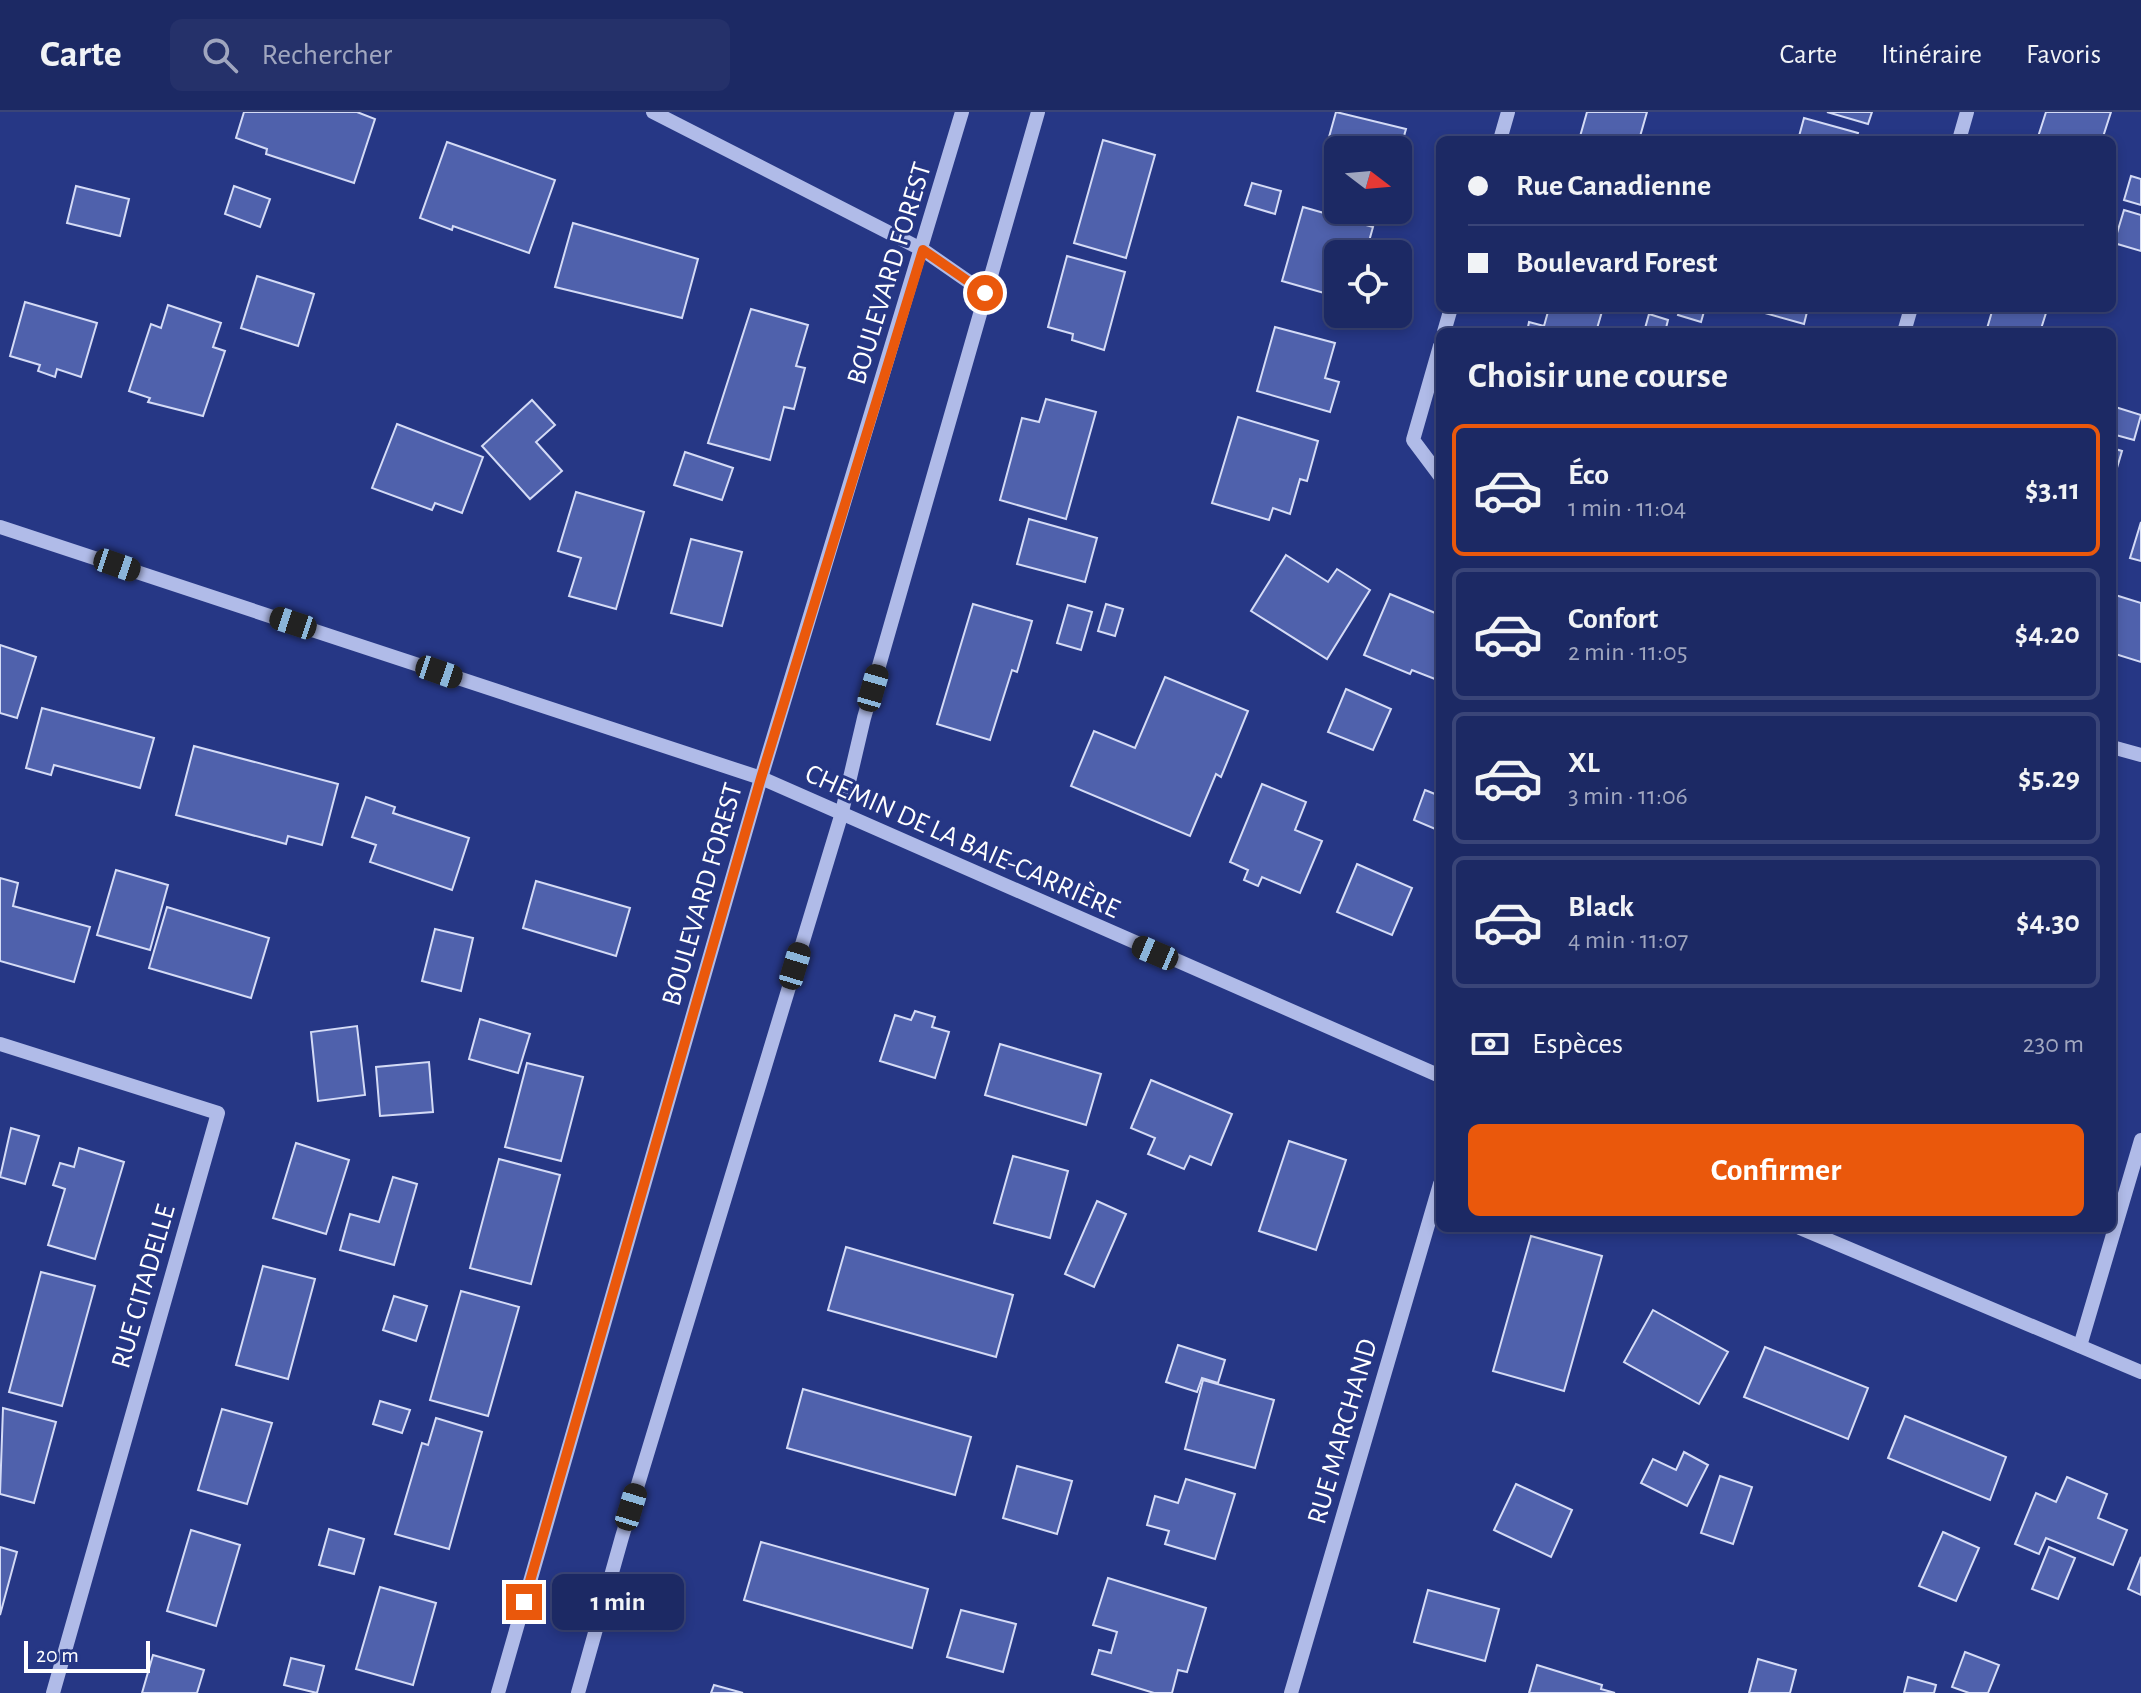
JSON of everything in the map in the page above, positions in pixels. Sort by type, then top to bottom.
[{"type":"street","points":[[653,112],[923,250],[985,293]]},
{"type":"street","name":"BOULEVARD FOREST","points":[[498,1693],[761,778],[923,250],[962,112]]},
{"type":"street","points":[[578,1693],[622,1537],[841,816],[864,718],[1038,112]]},
{"type":"street","points":[[1501,136],[1508,112]]},
{"type":"street","points":[[1960,136],[1967,112]]},
{"type":"street","points":[[1436,360],[1413,440],[1436,471]]},
{"type":"street","name":"CHEMIN DE LA BAIE-CARRIÈRE","points":[[0,527],[761,778],[841,816],[1436,1074]]},
{"type":"street","points":[[2116,748],[2141,755]]},
{"type":"street","name":"RUE CITADELLE","points":[[0,1044],[218,1113],[53,1693]]},
{"type":"street","points":[[2116,1224],[2141,1140]]},
{"type":"street","name":"RUE MARCHAND","points":[[1291,1693],[1436,1198]]},
{"type":"street","points":[[1809,1232],[2141,1372]]},
{"type":"street","points":[[2080,1346],[2114,1232]]},
{"type":"building","points":[[244,112],[357,112],[375,119],[354,183],[266,154],[267,149],[236,138]]},
{"type":"building","points":[[1336,112],[1406,129],[1404,136],[1329,136]]},
{"type":"building","points":[[1587,112],[1647,112],[1640,136],[1580,136]]},
{"type":"building","points":[[1827,112],[1872,112],[1868,124]]},
{"type":"building","points":[[2046,112],[2111,112],[2103,136],[2038,136]]},
{"type":"building","points":[[1804,118],[1858,133],[1857,136],[1799,136]]},
{"type":"building","points":[[1103,140],[1155,155],[1126,258],[1074,243]]},
{"type":"building","points":[[447,142],[555,180],[529,253],[453,226],[452,230],[420,218]]},
{"type":"building","points":[[2131,176],[2141,179],[2141,205],[2124,200]]},
{"type":"building","points":[[1252,183],[1281,191],[1275,214],[1245,205]]},
{"type":"building","points":[[76,186],[129,199],[120,236],[67,223]]},
{"type":"building","points":[[234,186],[270,199],[260,227],[225,214]]},
{"type":"building","points":[[1303,207],[1324,213],[1324,224],[1373,227],[1369,240],[1324,240],[1324,293],[1282,281]]},
{"type":"building","points":[[2124,210],[2141,215],[2141,251],[2116,244]]},
{"type":"building","points":[[573,223],[698,259],[682,318],[555,287]]},
{"type":"building","points":[[1067,256],[1125,272],[1104,350],[1072,340],[1073,334],[1048,327]]},
{"type":"building","points":[[257,276],[314,294],[298,346],[241,328]]},
{"type":"building","points":[[25,302],[97,323],[81,377],[57,369],[55,377],[38,371],[40,365],[10,356]]},
{"type":"building","points":[[168,305],[221,323],[213,347],[225,351],[203,416],[148,402],[150,398],[129,391],[151,324],[161,328]]},
{"type":"building","points":[[751,309],[808,325],[796,366],[805,368],[794,409],[784,407],[770,460],[708,443]]},
{"type":"building","points":[[1548,312],[1602,312],[1597,328],[1528,328],[1529,322],[1544,326]]},
{"type":"building","points":[[1679,312],[1704,312],[1701,322],[1678,315]]},
{"type":"building","points":[[1761,312],[1807,312],[1804,324]]},
{"type":"building","points":[[1992,312],[2046,313],[2041,328],[1987,328]]},
{"type":"building","points":[[1649,314],[1668,320],[1666,328],[1645,328]]},
{"type":"building","points":[[1275,327],[1335,343],[1325,378],[1339,382],[1330,412],[1257,391]]},
{"type":"building","points":[[1046,399],[1096,412],[1066,519],[1000,500],[1022,418],[1039,422]]},
{"type":"building","points":[[532,400],[555,425],[536,442],[562,471],[530,499],[482,446]]},
{"type":"building","points":[[2116,407],[2141,415],[2134,440],[2116,435]]},
{"type":"building","points":[[1238,417],[1318,441],[1307,481],[1300,479],[1290,514],[1273,508],[1269,520],[1212,503]]},
{"type":"building","points":[[397,424],[483,457],[462,513],[435,503],[432,510],[372,488]]},
{"type":"building","points":[[2116,449],[2122,451],[2116,471]]},
{"type":"building","points":[[685,452],[733,468],[722,500],[674,485]]},
{"type":"building","points":[[576,492],[644,512],[616,609],[569,596],[581,558],[558,551]]},
{"type":"building","points":[[1029,519],[1097,538],[1085,582],[1017,564]]},
{"type":"building","points":[[2141,522],[2141,561],[2130,558]]},
{"type":"building","points":[[691,539],[742,552],[722,626],[671,613]]},
{"type":"building","points":[[1286,555],[1328,582],[1337,569],[1370,590],[1327,659],[1251,611]]},
{"type":"building","points":[[1390,594],[1436,613],[1436,679],[1412,670],[1410,674],[1364,655]]},
{"type":"building","points":[[2116,595],[2141,603],[2141,662],[2116,654]]},
{"type":"building","points":[[973,604],[1032,621],[1017,672],[1012,670],[990,740],[937,724]]},
{"type":"building","points":[[1106,604],[1123,609],[1115,636],[1098,631]]},
{"type":"building","points":[[1068,605],[1092,612],[1081,650],[1057,643]]},
{"type":"building","points":[[0,645],[36,657],[17,718],[0,713]]},
{"type":"building","points":[[1165,677],[1248,711],[1221,777],[1216,774],[1190,836],[1071,786],[1094,731],[1135,748]]},
{"type":"building","points":[[1346,689],[1391,709],[1373,750],[1328,732]]},
{"type":"building","points":[[42,708],[154,738],[140,788],[54,765],[51,775],[26,768]]},
{"type":"building","points":[[194,746],[338,784],[322,845],[288,836],[286,844],[176,815]]},
{"type":"building","points":[[1262,784],[1306,802],[1295,830],[1322,841],[1300,893],[1262,877],[1258,886],[1244,880],[1248,870],[1230,862]]},
{"type":"building","points":[[1425,790],[1436,794],[1436,829],[1414,820]]},
{"type":"building","points":[[366,797],[395,807],[393,813],[469,838],[452,890],[370,862],[376,845],[352,837]]},
{"type":"building","points":[[1357,864],[1412,888],[1392,935],[1337,912]]},
{"type":"building","points":[[116,870],[168,885],[150,950],[97,935]]},
{"type":"building","points":[[0,878],[18,883],[13,906],[90,927],[74,982],[0,961]]},
{"type":"building","points":[[536,881],[630,908],[616,956],[523,928]]},
{"type":"building","points":[[167,907],[269,938],[251,998],[149,968]]},
{"type":"building","points":[[435,929],[473,938],[461,991],[422,981]]},
{"type":"building","points":[[915,1011],[935,1017],[932,1027],[949,1032],[935,1078],[880,1061],[895,1015],[911,1020]]},
{"type":"building","points":[[480,1019],[530,1034],[518,1073],[469,1059]]},
{"type":"building","points":[[357,1026],[365,1095],[318,1101],[311,1032]]},
{"type":"building","points":[[1000,1044],[1101,1074],[1086,1125],[985,1095]]},
{"type":"building","points":[[429,1062],[433,1112],[380,1116],[376,1067]]},
{"type":"building","points":[[527,1063],[583,1077],[561,1161],[505,1147]]},
{"type":"building","points":[[1151,1080],[1232,1114],[1211,1165],[1190,1156],[1184,1169],[1148,1154],[1155,1138],[1131,1128]]},
{"type":"building","points":[[11,1128],[39,1136],[25,1184],[0,1177]]},
{"type":"building","points":[[1289,1141],[1346,1160],[1316,1250],[1259,1231]]},
{"type":"building","points":[[296,1143],[349,1160],[326,1234],[273,1218]]},
{"type":"building","points":[[79,1148],[124,1162],[95,1259],[48,1245],[65,1189],[53,1185],[60,1163],[74,1167]]},
{"type":"building","points":[[1013,1156],[1068,1171],[1050,1238],[994,1223]]},
{"type":"building","points":[[499,1159],[560,1175],[531,1284],[470,1268]]},
{"type":"building","points":[[393,1177],[417,1184],[394,1265],[340,1250],[350,1214],[379,1222]]},
{"type":"building","points":[[1097,1201],[1126,1214],[1094,1287],[1065,1274]]},
{"type":"building","points":[[1531,1236],[1602,1256],[1564,1391],[1493,1371]]},
{"type":"building","points":[[846,1247],[1013,1295],[996,1357],[828,1310]]},
{"type":"building","points":[[263,1266],[315,1279],[288,1379],[236,1365]]},
{"type":"building","points":[[41,1272],[95,1286],[62,1406],[9,1392]]},
{"type":"building","points":[[461,1291],[519,1307],[488,1416],[430,1400]]},
{"type":"building","points":[[394,1296],[427,1306],[416,1341],[383,1330]]},
{"type":"building","points":[[1653,1310],[1728,1352],[1699,1404],[1624,1362]]},
{"type":"building","points":[[1178,1345],[1225,1360],[1218,1383],[1202,1378],[1197,1392],[1166,1382]]},
{"type":"building","points":[[1765,1347],[1868,1388],[1848,1439],[1744,1397]]},
{"type":"building","points":[[1203,1380],[1274,1400],[1255,1468],[1185,1449]]},
{"type":"building","points":[[803,1389],[971,1437],[955,1495],[787,1448]]},
{"type":"building","points":[[380,1401],[410,1410],[402,1433],[373,1424]]},
{"type":"building","points":[[3,1408],[56,1422],[34,1503],[0,1494]]},
{"type":"building","points":[[222,1409],[272,1423],[247,1504],[198,1490]]},
{"type":"building","points":[[1905,1416],[2006,1457],[1990,1500],[1888,1458]]},
{"type":"building","points":[[436,1418],[482,1432],[449,1549],[395,1534],[422,1443],[428,1445]]},
{"type":"building","points":[[1684,1452],[1708,1465],[1687,1506],[1641,1483],[1653,1459],[1676,1470]]},
{"type":"building","points":[[1017,1466],[1072,1481],[1057,1534],[1003,1518]]},
{"type":"building","points":[[1720,1476],[1752,1487],[1733,1544],[1701,1533]]},
{"type":"building","points":[[2067,1477],[2107,1494],[2098,1518],[2127,1530],[2113,1565],[2046,1538],[2039,1554],[2015,1544],[2036,1493],[2056,1502]]},
{"type":"building","points":[[1186,1479],[1235,1494],[1215,1559],[1165,1544],[1169,1531],[1147,1525],[1155,1496],[1178,1503]]},
{"type":"building","points":[[1516,1484],[1572,1510],[1551,1557],[1494,1530]]},
{"type":"building","points":[[329,1529],[364,1539],[354,1574],[319,1565]]},
{"type":"building","points":[[191,1530],[240,1545],[216,1626],[167,1611]]},
{"type":"building","points":[[1943,1532],[1979,1548],[1956,1601],[1919,1586]]},
{"type":"building","points":[[761,1542],[928,1589],[912,1648],[744,1600]]},
{"type":"building","points":[[0,1547],[17,1552],[0,1615]]},
{"type":"building","points":[[2049,1547],[2075,1558],[2058,1599],[2032,1589]]},
{"type":"building","points":[[2141,1557],[2141,1595],[2128,1589]]},
{"type":"building","points":[[1108,1578],[1206,1608],[1187,1672],[1178,1670],[1172,1693],[1154,1693],[1092,1674],[1099,1650],[1111,1653],[1117,1632],[1093,1625]]},
{"type":"building","points":[[380,1587],[436,1603],[413,1685],[356,1669]]},
{"type":"building","points":[[1428,1590],[1499,1609],[1485,1661],[1414,1642]]},
{"type":"building","points":[[961,1610],[1016,1624],[1003,1672],[947,1657]]},
{"type":"building","points":[[1965,1652],[1999,1665],[1988,1693],[1969,1693],[1952,1687]]},
{"type":"building","points":[[153,1655],[204,1670],[197,1693],[142,1693]]},
{"type":"building","points":[[291,1658],[324,1666],[317,1693],[284,1685]]},
{"type":"building","points":[[1758,1659],[1796,1670],[1790,1693],[1749,1693]]},
{"type":"building","points":[[1537,1665],[1602,1685],[1601,1689],[1615,1693],[1529,1693]]},
{"type":"building","points":[[1908,1677],[1936,1685],[1934,1693],[1904,1693]]},
{"type":"building","points":[[714,1685],[743,1693],[711,1693]]},
{"type":"route","points":[[524,1602],[761,778],[923,250],[985,293]]}]
